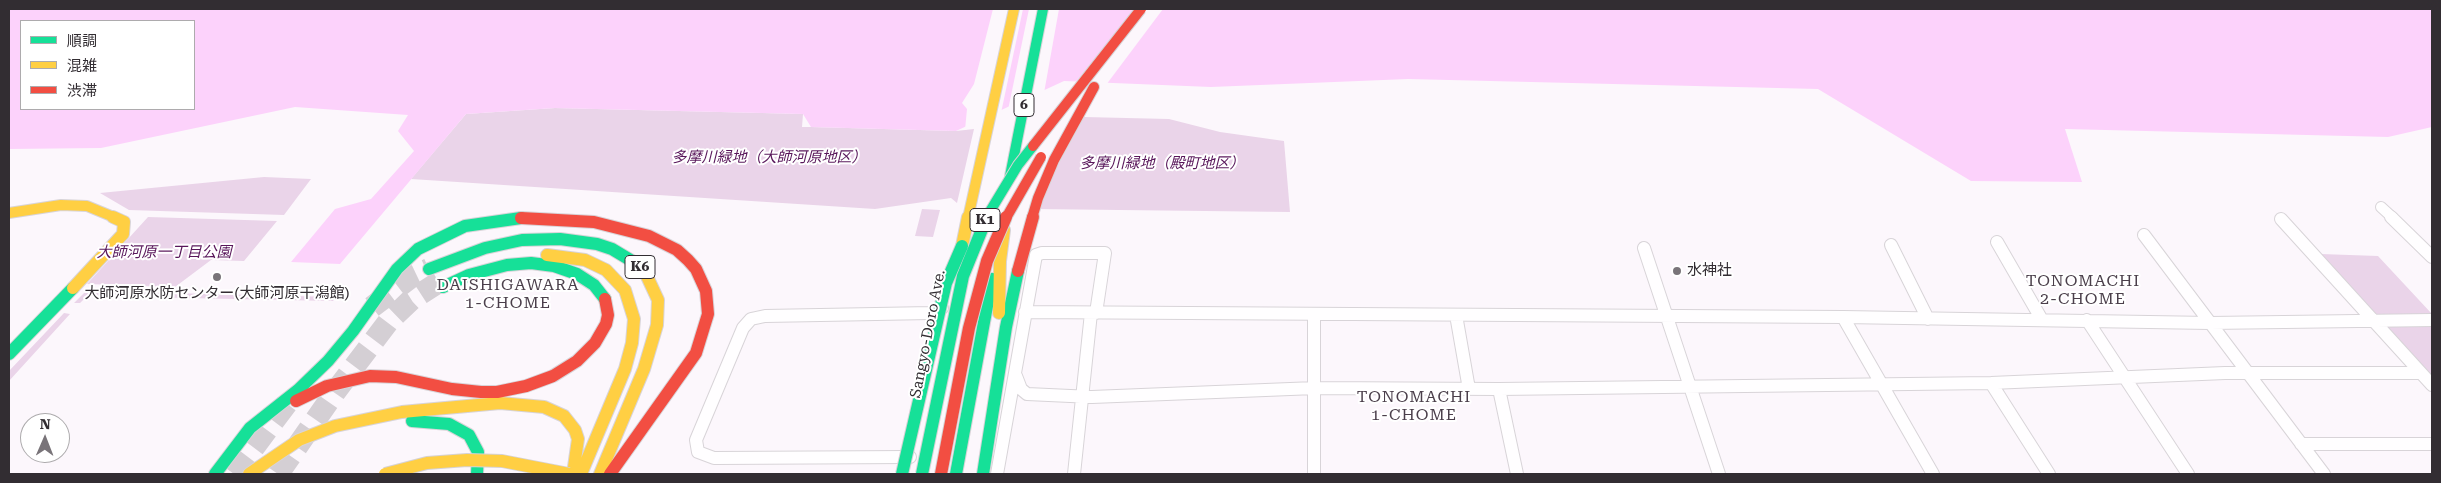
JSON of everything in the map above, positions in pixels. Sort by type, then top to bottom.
[{"type":"main road","name":"Sangyo-Doro Ave.","points":[[915,474],[949,304],[1014,9]]},
{"type":"main road","name":"6","points":[[956,474],[987,303],[1009,203],[1043,9]]},
{"type":"main road","name":"K1","points":[[922,474],[956,305],[969,256],[984,222],[1018,165],[1141,9]]},
{"type":"main road","name":"K1","points":[[941,474],[978,292],[1009,203],[1032,169],[1155,9]]},
{"type":"main road","points":[[983,474],[1013,292],[1036,205],[1054,160],[1094,88]]},
{"type":"main road","points":[[902,474],[946,283],[980,214],[1018,165]]},
{"type":"main road","points":[[973,474],[999,309],[1003,234],[1009,203]]},
{"type":"main road","points":[[9,213],[61,205],[86,206],[124,222],[123,234],[114,245],[9,354]]},
{"type":"main road","points":[[215,474],[250,428],[298,390],[328,361],[353,331],[397,269],[418,249],[447,233],[465,226],[484,222],[530,218],[594,222],[649,236],[677,250],[696,270],[704,286],[708,314],[696,353],[610,474]]},
{"type":"main road","name":"K6","points":[[429,269],[484,248],[522,240],[560,239],[597,244],[612,249],[637,264],[645,272],[651,281],[658,300],[657,325],[644,369],[600,474]]},
{"type":"main road","name":"K6","points":[[219,474],[273,417],[298,400],[327,386],[356,378],[384,376],[480,392],[497,392],[526,386],[553,376],[577,361],[595,343],[606,324],[608,315],[605,299],[594,285],[577,274],[554,266],[530,263],[507,265],[441,284],[484,264],[516,257],[546,255],[585,260],[606,270],[620,282],[629,299],[634,319],[630,356],[582,474]]},
{"type":"main road","points":[[249,474],[299,440],[316,432],[355,420],[428,409],[516,403],[555,411],[570,422],[578,439],[577,459],[571,474],[502,461],[467,460],[427,463],[385,474]]},
{"type":"main road","points":[[255,474],[296,449],[330,434],[365,426],[421,421],[449,424],[469,435],[475,443],[479,461],[472,474],[490,474]]},
{"type":"street","points":[[2382,207],[2432,257]]},
{"type":"street","points":[[2281,219],[2432,385]]},
{"type":"street","points":[[2144,235],[2250,373],[2324,474]]},
{"type":"street","points":[[1997,242],[2042,320]]},
{"type":"street","points":[[1891,245],[1928,318]]},
{"type":"street","points":[[1644,248],[1719,474]]},
{"type":"street","points":[[997,474],[1016,376],[1025,312],[1036,255],[1042,253],[1106,253],[1094,313],[1081,397],[1074,474]]},
{"type":"street","points":[[919,457],[714,458],[698,452],[696,440],[743,328],[751,319],[765,316],[931,313],[949,304],[987,303]]},
{"type":"street","points":[[1025,312],[1844,317],[2210,323],[2432,320]]},
{"type":"street","points":[[1314,314],[1314,474]]},
{"type":"street","points":[[1456,315],[1469,389]]},
{"type":"street","points":[[1844,317],[1932,474]]},
{"type":"street","points":[[2086,320],[2188,474]]},
{"type":"street","points":[[1016,376],[1021,388],[1027,394],[1081,397],[1315,388],[1499,389],[1992,383],[2250,373],[2421,373]]},
{"type":"street","points":[[1992,383],[2049,474]]},
{"type":"street","points":[[1499,389],[1517,474]]},
{"type":"street","points":[[2302,444],[2432,444]]},
{"type":"green space","name":"多摩川緑地（大師河原地区）","points":[[555,108],[803,114],[802,127],[956,131],[974,129],[957,203],[951,198],[875,209],[411,179],[466,114]]},
{"type":"green space","name":"多摩川緑地（殿町地区）","points":[[1084,117],[1169,119],[1220,132],[1284,141],[1290,212],[1034,209]]},
{"type":"green space","points":[[264,177],[311,179],[284,215],[129,210],[100,193]]},
{"type":"green space","points":[[922,209],[940,210],[933,237],[915,236]]},
{"type":"green space","name":"大師河原一丁目公園","points":[[148,217],[277,221],[244,261],[211,260],[175,287],[87,284]]},
{"type":"green space","points":[[2321,254],[2378,256],[2432,314],[2377,316]]},
{"type":"green space","points":[[86,291],[336,297],[333,301],[87,296],[80,303],[74,303]]},
{"type":"green space","points":[[64,313],[70,314],[9,381],[9,371]]},
{"type":"green space","points":[[2432,326],[2432,376],[2387,327]]},
{"type":"shaded area","points":[[9,9],[2432,9],[2432,127],[2388,137],[2065,129],[2082,182],[1971,181],[1818,89],[1408,79],[1211,87],[1064,81],[956,131],[811,127],[803,114],[555,108],[466,114],[340,264],[291,262],[335,209],[371,199],[414,151],[398,131],[408,115],[295,107],[101,148],[9,149]]},
{"type":"pier","points":[[993,9],[1023,9],[1001,113],[965,130],[967,109],[962,103],[974,84]]},
{"type":"pier","points":[[1029,9],[1059,9],[1044,93],[1008,110]]},
{"type":"pier","points":[[1135,9],[1163,9],[1106,85],[1074,84]]},
{"type":"tunnel","points":[[372,307],[410,278],[429,269]]},
{"type":"tunnel","points":[[278,474],[335,392],[388,322],[411,300],[439,282]]},
{"type":"tunnel","points":[[234,474],[288,402]]},
{"type":"traffic: fast","points":[[1010,176],[1043,9]]},
{"type":"traffic: fast","points":[[922,474],[963,276],[984,222],[1018,165],[1033,146]]},
{"type":"traffic: fast","points":[[215,474],[250,428],[298,390],[328,361],[353,331],[397,269],[418,249],[465,226],[521,218]]},
{"type":"traffic: fast","points":[[429,269],[485,248],[522,240],[560,239],[597,244],[612,249],[637,264],[645,272]]},
{"type":"traffic: fast","points":[[902,474],[946,283],[962,246]]},
{"type":"traffic: fast","points":[[443,287],[469,275],[507,265],[531,263],[554,266],[577,274],[594,285],[605,299]]},
{"type":"traffic: fast","points":[[983,474],[1006,327],[1018,271]]},
{"type":"traffic: fast","points":[[956,474],[992,279]]},
{"type":"traffic: fast","points":[[9,354],[73,288]]},
{"type":"traffic: fast","points":[[412,421],[449,424],[469,435],[478,452],[477,474]]},
{"type":"traffic: slow","points":[[960,256],[1014,9]]},
{"type":"traffic: slow","points":[[9,213],[61,205],[87,206],[124,222],[123,234],[73,288]]},
{"type":"traffic: slow","points":[[999,313],[1000,261],[1004,230]]},
{"type":"traffic: slow","points":[[547,255],[585,260],[606,270],[625,290],[634,319],[632,343],[625,369],[581,474]]},
{"type":"traffic: slow","points":[[600,474],[644,369],[657,325],[658,300],[645,272]]},
{"type":"traffic: slow","points":[[249,474],[299,440],[335,426],[402,412],[500,403],[544,407],[564,416],[575,430],[578,439],[573,474]]},
{"type":"traffic: slow","points":[[385,474],[427,463],[467,460],[502,461],[569,474]]},
{"type":"traffic: jam","points":[[1033,146],[1141,9]]},
{"type":"traffic: jam","points":[[1018,271],[1038,198],[1054,160],[1094,87]]},
{"type":"traffic: jam","points":[[941,474],[969,328],[987,261],[1012,204],[1041,157]]},
{"type":"traffic: jam","points":[[521,218],[594,222],[649,236],[677,250],[688,260],[696,269],[706,291],[708,314],[696,353],[610,474]]},
{"type":"traffic: jam","points":[[296,401],[327,386],[370,376],[396,377],[452,389],[481,392],[497,392],[526,386],[553,376],[577,361],[595,343],[606,324],[608,315],[605,299]]},
{"type":"place","name":"水神社","points":[[1677,271]]},
{"type":"place","name":"大師河原水防センター(大師河原干潟館)","points":[[217,277]]},
{"type":"district","name":"TONOMACHI 2-CHOME","points":[[2083,290]]},
{"type":"district","name":"DAISHIGAWARA 1-CHOME","points":[[508,294]]},
{"type":"district","name":"TONOMACHI 1-CHOME","points":[[1414,406]]}]
